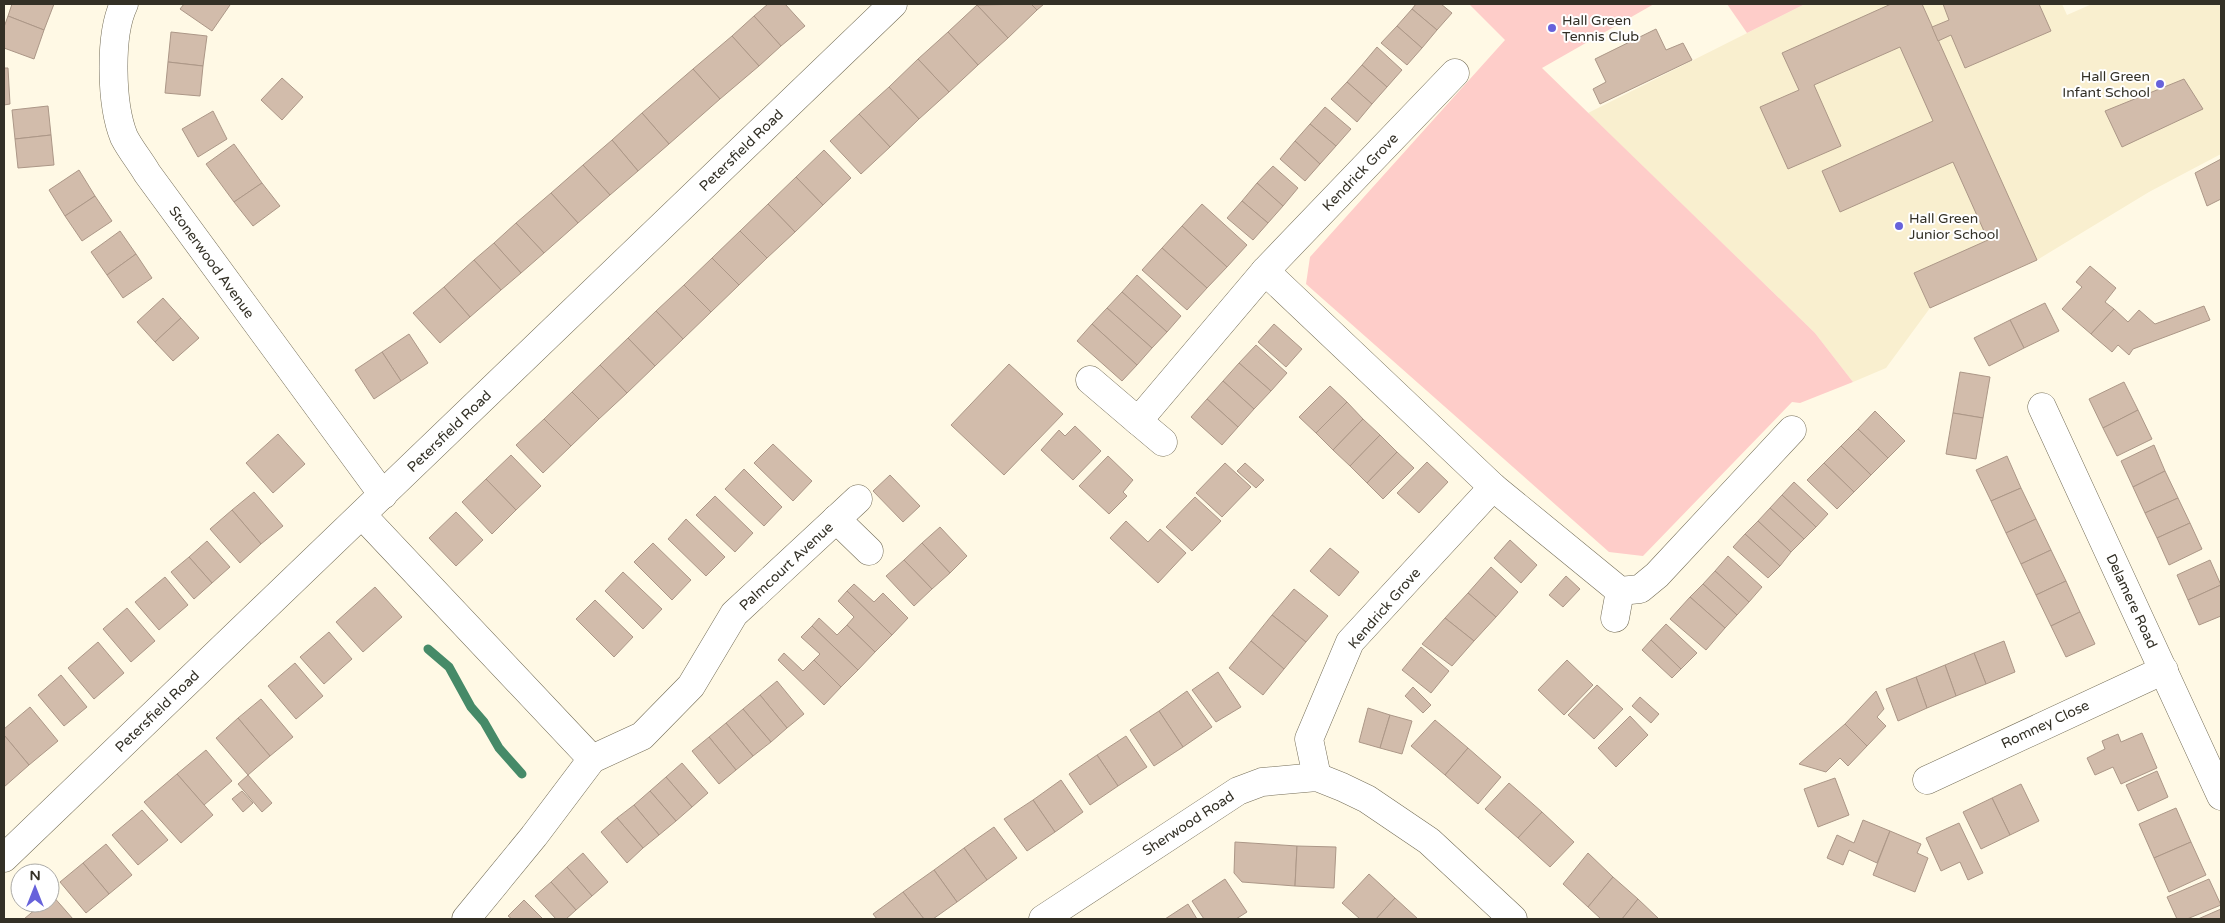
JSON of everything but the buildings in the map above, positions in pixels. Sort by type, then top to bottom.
[{"type":"street","name":"Stonerwood Avenue","points":[[124,4],[116,41],[114,99],[124,136],[147,173],[192,236],[383,495]]},
{"type":"street","name":"Petersfield Road","points":[[4,858],[893,4]]},
{"type":"street","name":"Kendrick Grove","points":[[1138,421],[1265,271],[1455,73]]},
{"type":"street","points":[[1265,271],[1492,487],[1620,591],[1640,589],[1657,575],[1792,430]]},
{"type":"street","points":[[1090,380],[1163,442]]},
{"type":"street","name":"Delamere Road","points":[[2042,407],[2221,796]]},
{"type":"street","name":"Kendrick Grove","points":[[1317,778],[1309,739],[1350,642],[1492,487]]},
{"type":"street","name":"Palmcourt Avenue","points":[[466,919],[534,836],[592,758],[642,736],[692,686],[734,614],[858,499]]},
{"type":"street","points":[[362,515],[592,758]]},
{"type":"street","name":"Palmcourt Avenue","points":[[836,519],[870,552]]},
{"type":"street","points":[[1615,618],[1620,591]]},
{"type":"street","name":"Romney Close","points":[[1927,780],[2164,670]]},
{"type":"street","name":"Sherwood Road","points":[[1043,919],[1238,791],[1262,782],[1317,778],[1367,799],[1429,841],[1513,919]]},
{"type":"shaded area","points":[[1469,4],[1654,4],[1542,68],[1815,333],[1853,382],[1800,403],[1792,402],[1643,556],[1609,552],[1306,284],[1310,257],[1505,40]]},
{"type":"shaded area","points":[[1727,4],[1805,4],[1747,33]]},
{"type":"shaded area","name":"Hall Green Junior School","points":[[1805,4],[2062,4],[2067,15],[2092,4],[2221,4],[2221,154],[2149,192],[2037,260],[1930,308],[1886,368],[1853,382],[1815,333],[1588,113]]},
{"type":"waterway","points":[[428,649],[449,667],[471,707],[484,722],[499,748],[522,774]]},
{"type":"place","name":"Hall Green Tennis Club","points":[[1552,28]]},
{"type":"place","name":"Hall Green Infant School","points":[[2160,84]]},
{"type":"place","name":"Hall Green Junior School","points":[[1899,226]]}]
